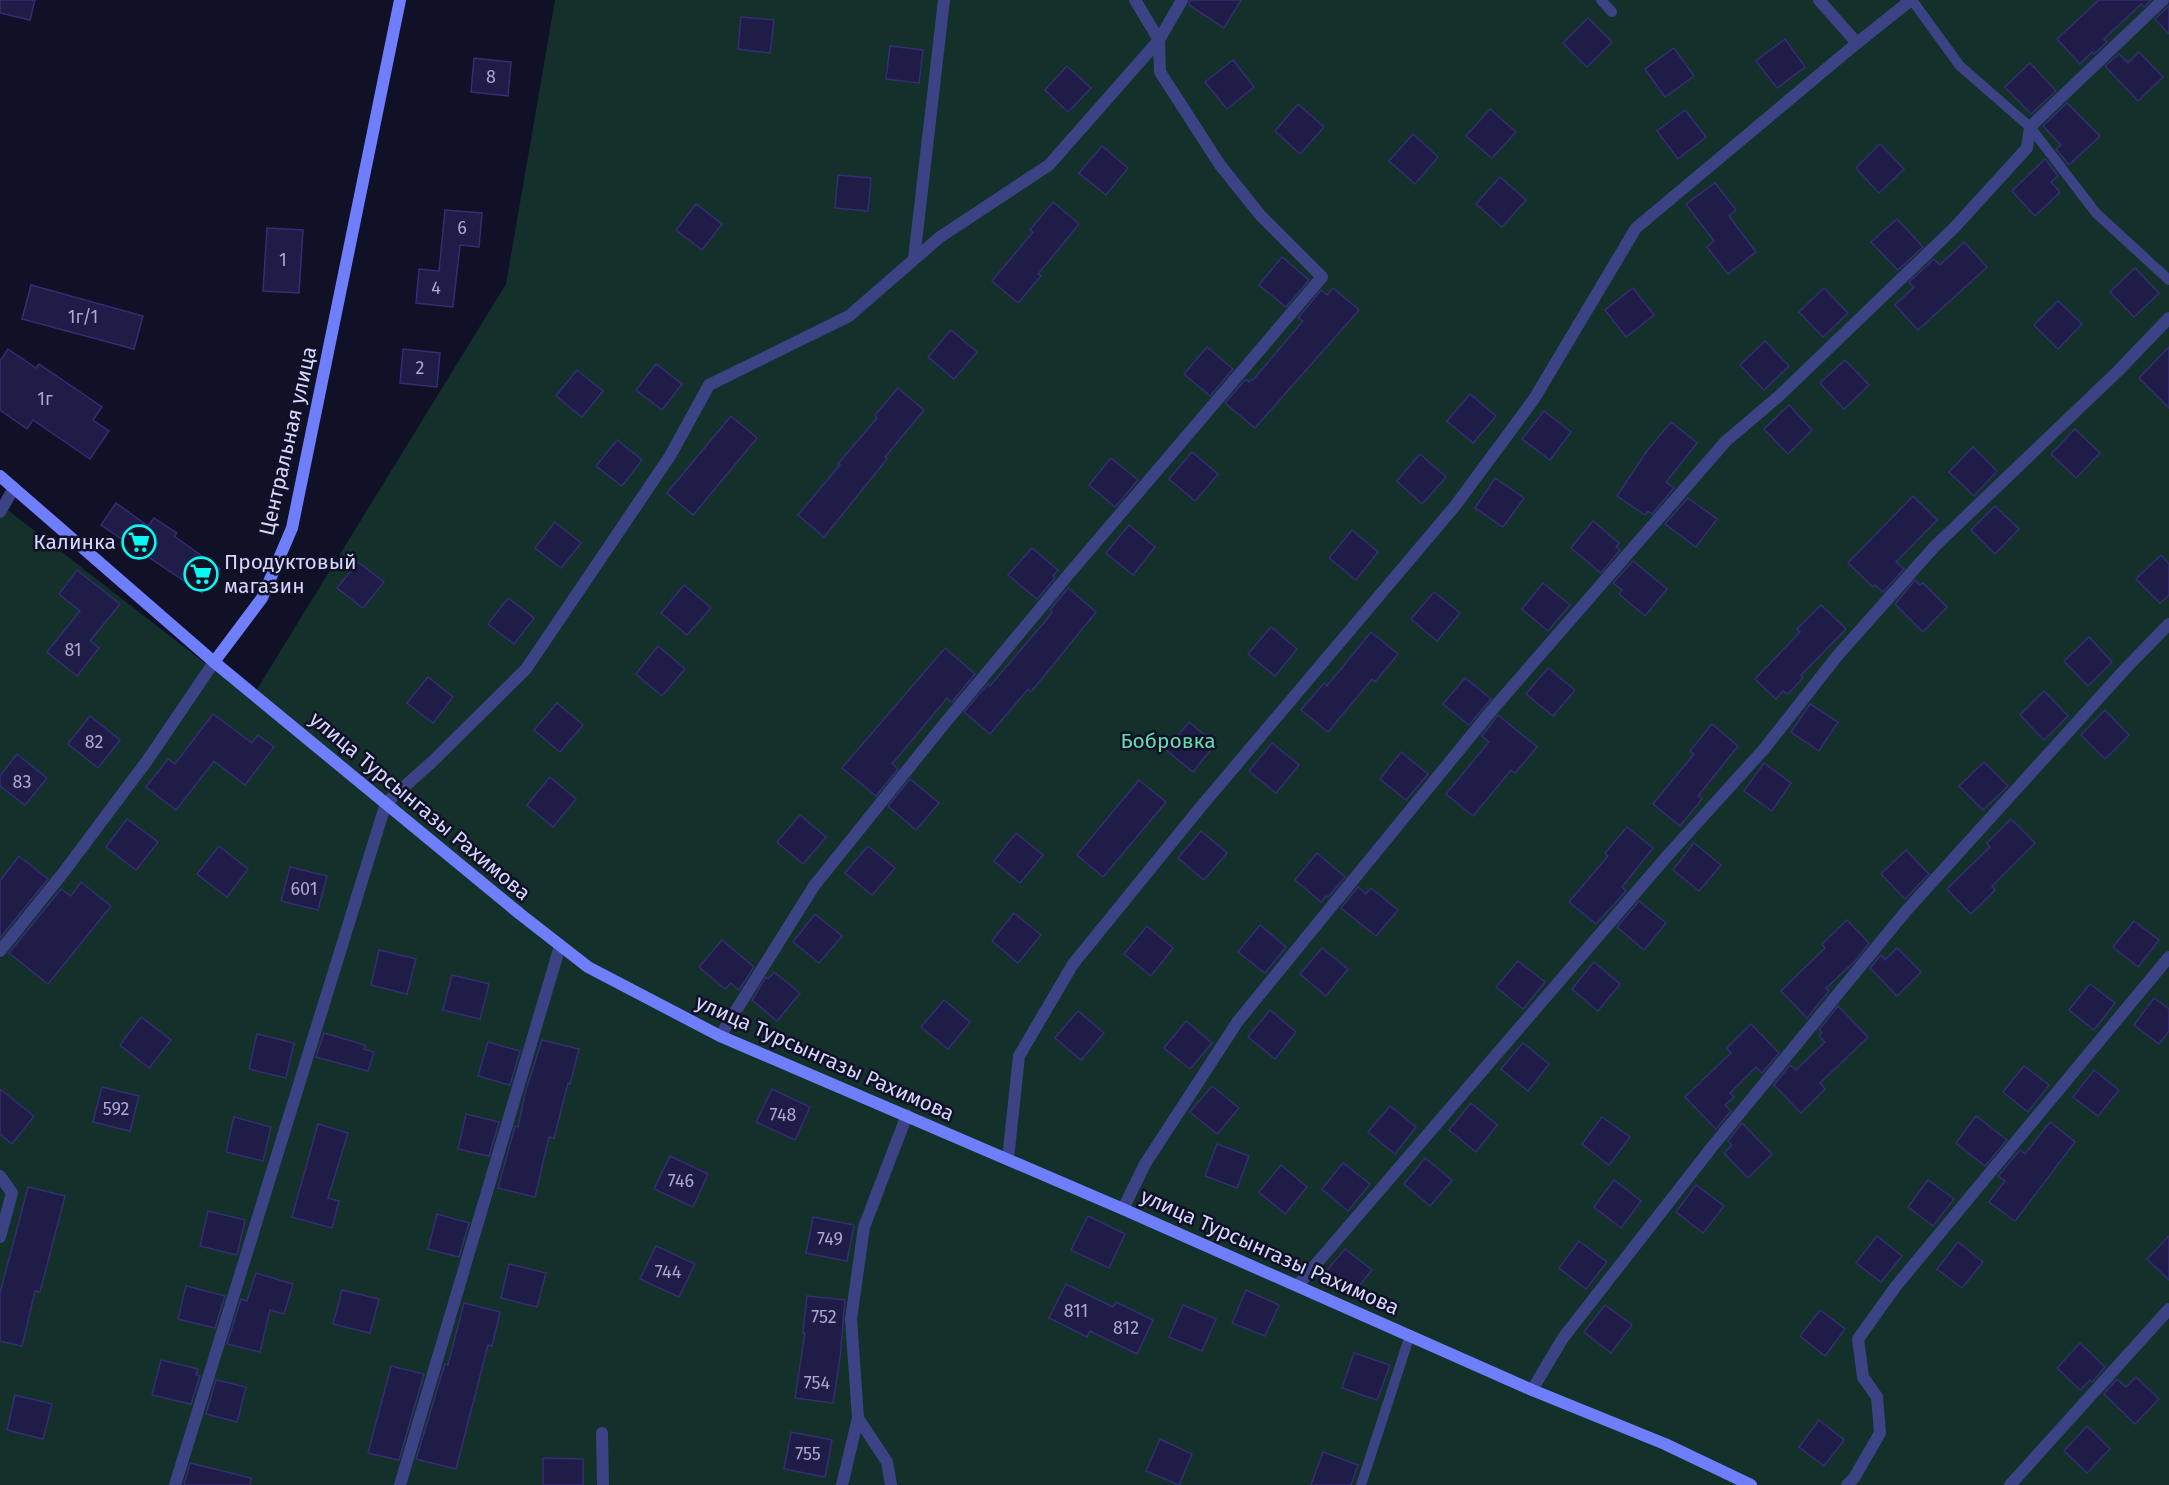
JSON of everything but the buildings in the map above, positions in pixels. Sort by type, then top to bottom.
[{"type":"street","name":"Центральная улица","points":[[0,951],[63,873],[149,759],[214,662],[262,598],[292,528],[400,0]]},
{"type":"street","points":[[914,259],[944,0]]},
{"type":"street","points":[[720,1036],[814,886],[1053,593],[1322,278],[1261,216],[1220,165],[1160,72],[1158,40],[1135,0]]},
{"type":"street","points":[[175,1485],[386,803],[433,761],[526,669],[670,456],[709,385],[849,316],[940,237],[1049,165],[1158,40],[1182,0]]},
{"type":"street","points":[[1820,0],[1857,43]]},
{"type":"street","points":[[1008,1159],[1019,1056],[1073,964],[1199,810],[1455,506],[1533,399],[1636,228],[1911,0]]},
{"type":"street","points":[[1123,1209],[1145,1164],[1238,1021],[1492,710],[1726,441],[1779,396],[1961,220],[2027,148],[2030,127],[2163,0]]},
{"type":"street","points":[[1298,1285],[1645,882],[1764,749],[1838,655],[1935,546],[2117,372],[2169,318]]},
{"type":"street","name":"улица Турсынгазы Рахимова","points":[[0,476],[214,662],[588,967],[720,1036],[1298,1285],[1532,1390],[1665,1444],[1751,1485]]},
{"type":"street","points":[[0,512],[14,488]]},
{"type":"street","points":[[1532,1390],[1563,1338],[1712,1147],[1899,920],[2127,667],[2169,624]]},
{"type":"street","points":[[400,1485],[560,946]]},
{"type":"street","points":[[1847,1485],[1854,1478],[1880,1433],[1877,1397],[1863,1377],[1858,1339],[1896,1286],[2169,957]]},
{"type":"street","points":[[843,1485],[858,1418],[851,1319],[864,1227],[907,1116]]},
{"type":"street","points":[[0,1176],[12,1193],[0,1237]]},
{"type":"street","points":[[2010,1485],[2169,1309]]},
{"type":"street","points":[[858,1418],[887,1462],[891,1485]]},
{"type":"street","points":[[602,1433],[603,1485]]},
{"type":"lane","points":[[1601,0],[1612,12]]},
{"type":"lane","points":[[1911,0],[1960,66],[2030,127],[2096,213],[2169,280]]},
{"type":"lane","points":[[1361,1485],[1410,1335]]},
{"type":"green space","name":"Бобровка","points":[[555,0],[2169,0],[2169,1485],[0,1485],[0,504],[251,699],[506,284]]},
{"type":"place","name":"Калинка","points":[[139,542]]},
{"type":"place","name":"Продуктовый магазин","points":[[201,574]]}]
